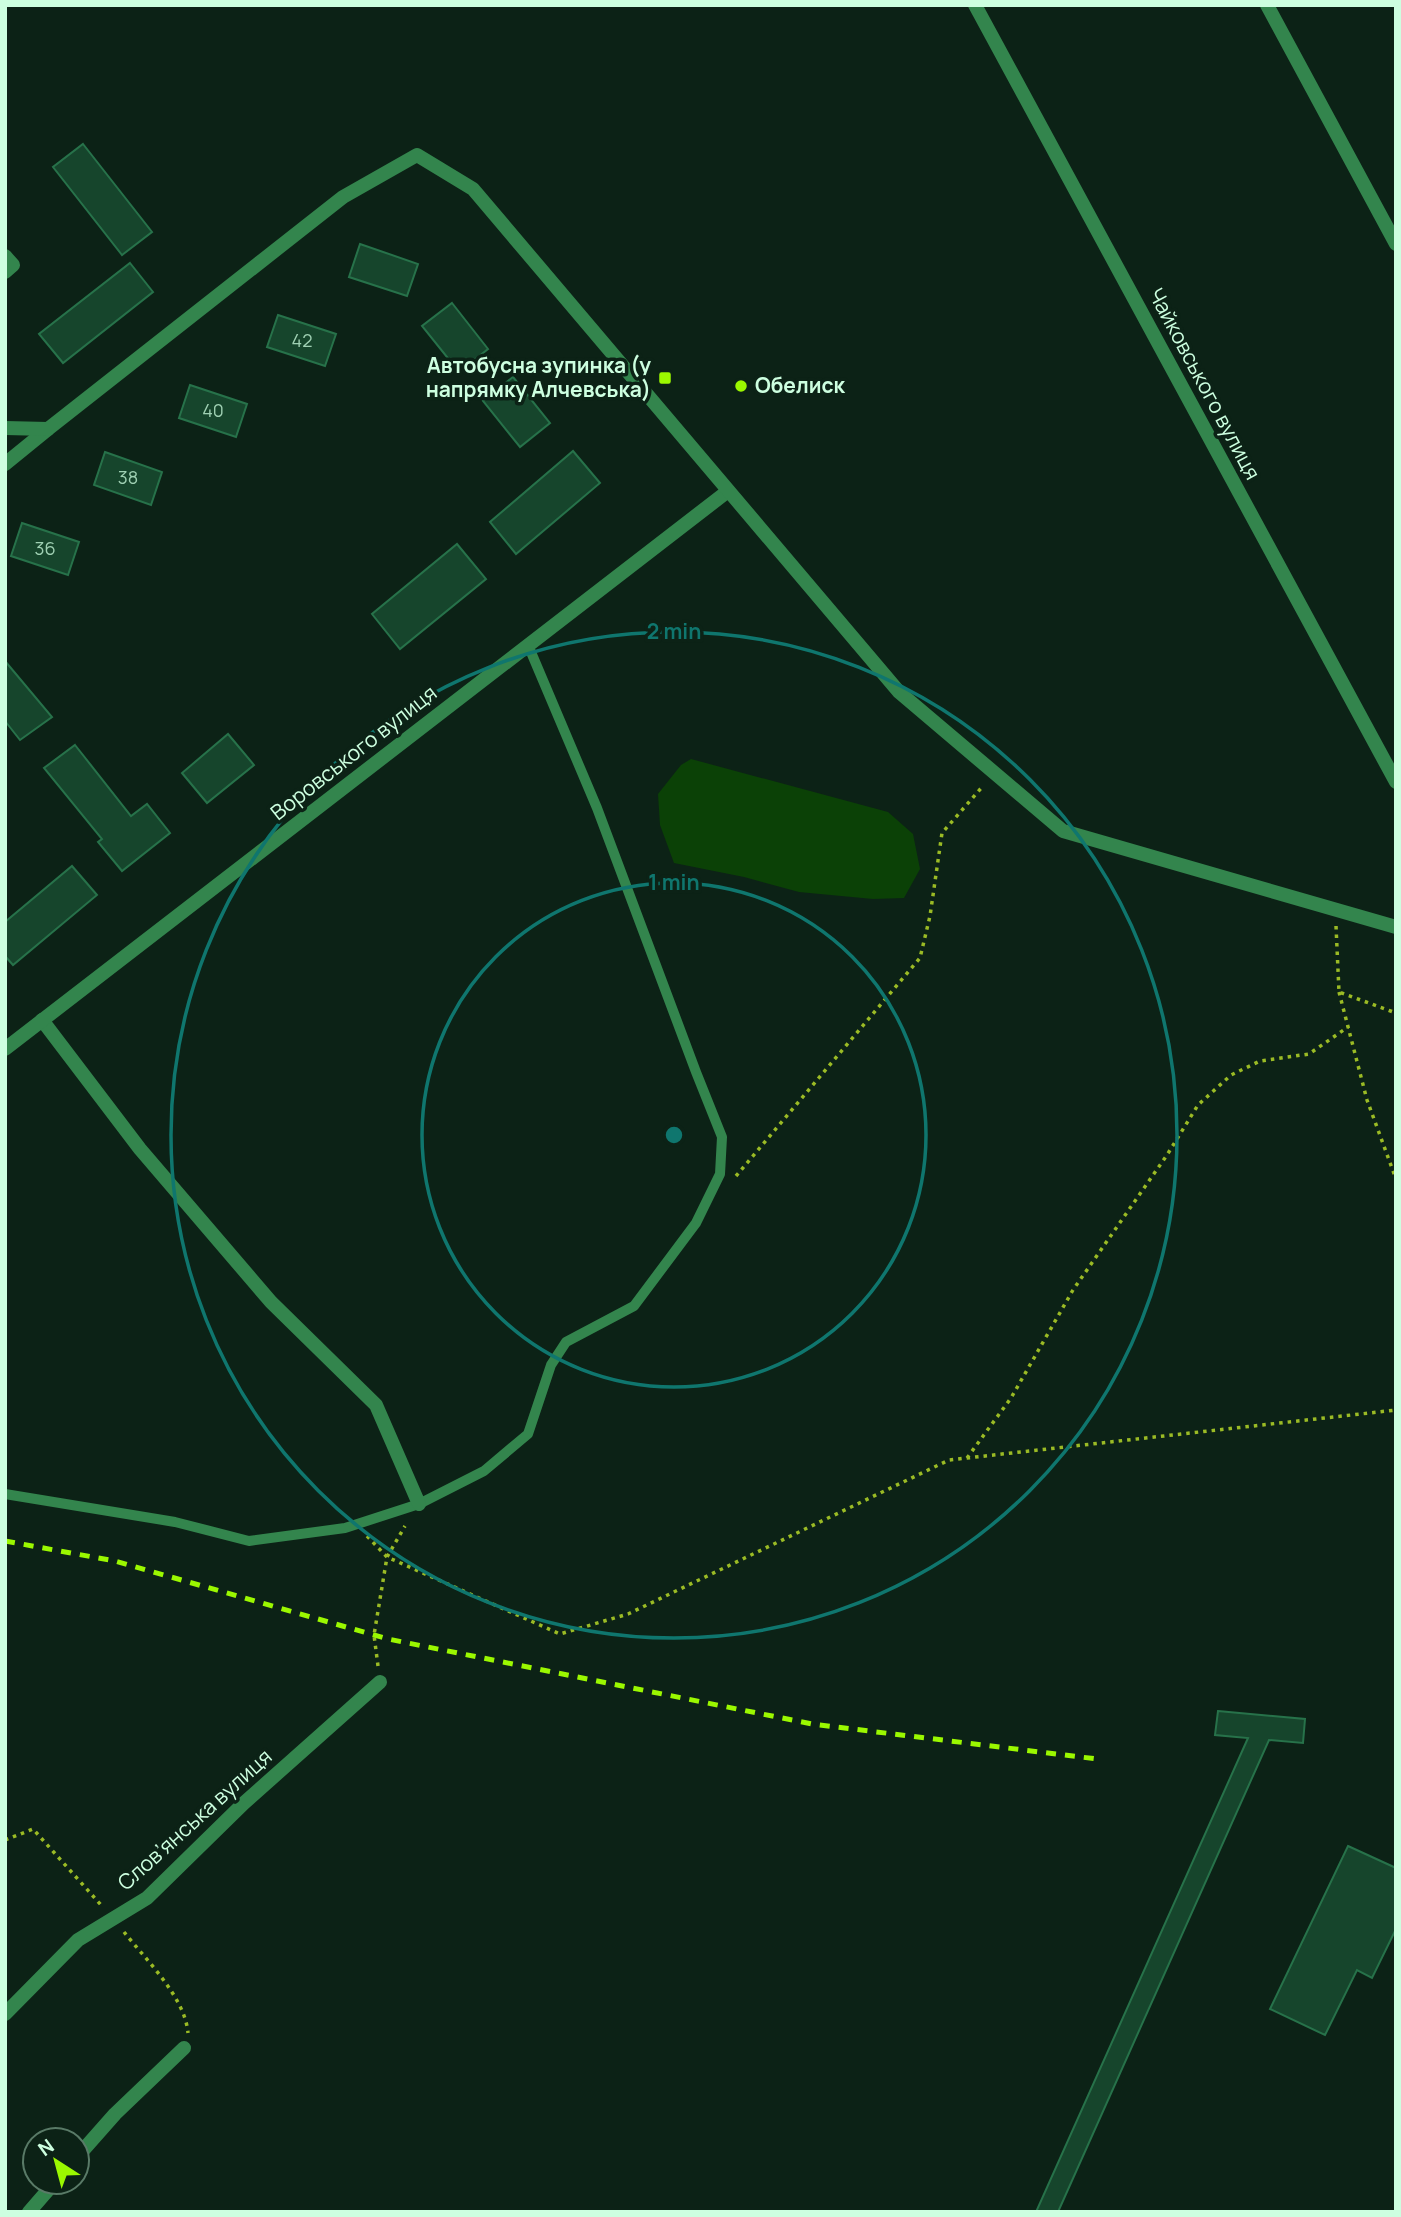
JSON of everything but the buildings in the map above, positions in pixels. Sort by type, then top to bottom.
[{"type":"street","name":"Чайковського вулиця","points":[[975,5],[1396,782]]},
{"type":"street","points":[[1267,5],[1396,244]]},
{"type":"street","points":[[5,464],[343,197],[417,155],[472,189],[899,691],[1063,831],[1396,927]]},
{"type":"street","points":[[5,256],[13,265],[5,272]]},
{"type":"street","points":[[5,428],[48,429]]},
{"type":"street","name":"Воровського вулиця","points":[[5,1049],[728,491]]},
{"type":"street","points":[[42,1020],[140,1149],[271,1302],[376,1405],[419,1504]]},
{"type":"street","name":"Слов’янська вулиця","points":[[5,2014],[78,1940],[147,1898],[244,1803],[380,1682]]},
{"type":"street","points":[[91,2142],[184,2048]]},
{"type":"street","points":[[29,2212],[43,2196]]},
{"type":"lane","points":[[5,1494],[175,1522],[249,1541],[345,1528],[419,1504],[484,1471],[528,1434],[551,1365],[566,1342],[635,1306],[696,1223],[720,1174],[722,1137],[597,808],[528,645]]},
{"type":"path","points":[[731,1181],[920,958],[930,915],[942,833],[995,773]]},
{"type":"path","points":[[1335,910],[1339,992],[1367,1100],[1396,1179]]},
{"type":"path","points":[[1339,992],[1396,1013]]},
{"type":"path","points":[[967,1458],[1011,1398],[1073,1290],[1167,1155],[1198,1105],[1231,1075],[1260,1061],[1309,1054],[1348,1027]]},
{"type":"path","points":[[356,1525],[387,1557],[560,1634],[628,1614],[948,1460],[1396,1410]]},
{"type":"path","points":[[380,1682],[374,1635],[387,1557],[419,1504]]},
{"type":"path","points":[[5,1840],[33,1829],[113,1919],[179,2003],[187,2021],[188,2034],[184,2048]]},
{"type":"shaded area","points":[[691,759],[888,812],[913,834],[920,869],[904,898],[873,899],[799,892],[744,877],[674,863],[660,825],[658,794],[681,765]]},
{"type":"railway","points":[[5,1541],[115,1561],[388,1639],[812,1724],[1097,1759]]},
{"type":"place","name":"Автобусна зупинка (у напрямку Алчевська)","points":[[665,378]]},
{"type":"place","name":"Обелиск","points":[[741,386]]}]
